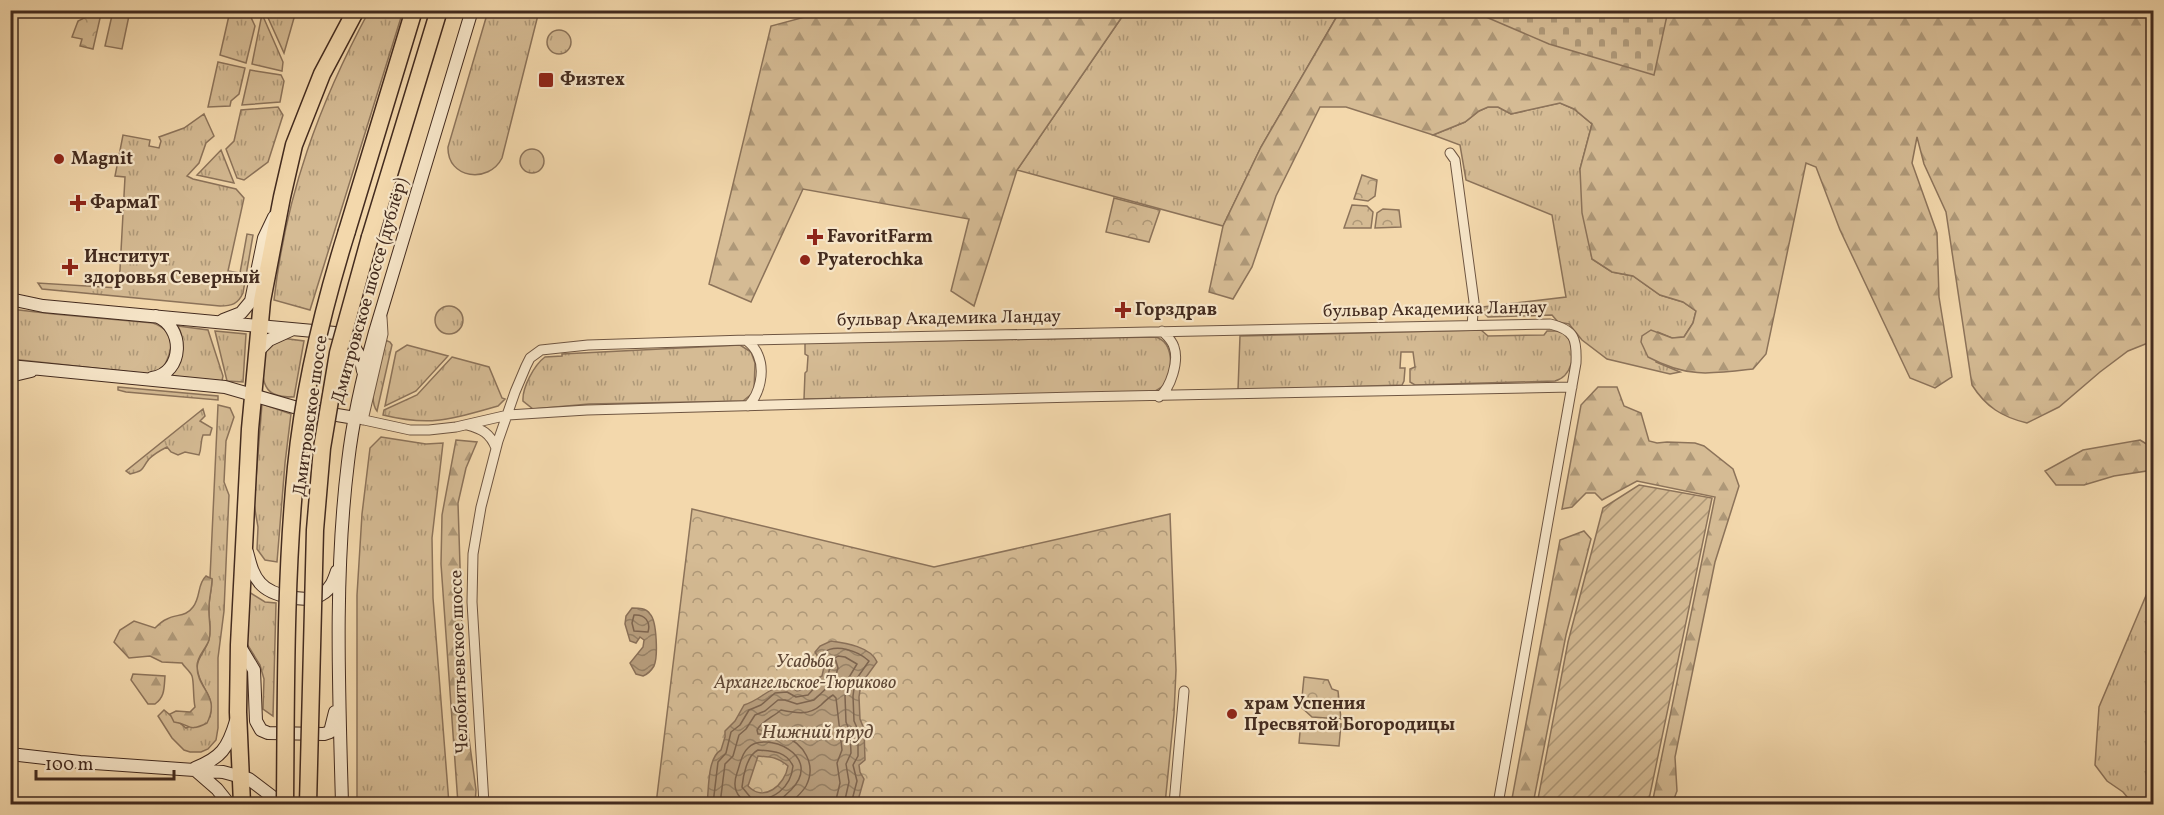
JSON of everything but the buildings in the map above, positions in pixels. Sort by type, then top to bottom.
[{"type":"highway","points":[[243,804],[238,712],[239,645],[250,429],[258,325],[294,145],[306,111],[335,46],[356,10]]},
{"type":"highway","name":"Дмитровское шоссе","points":[[284,804],[287,613],[296,465],[316,344],[347,231],[414,10]]},
{"type":"highway","name":"Дмитровское шоссе","points":[[308,804],[314,553],[322,448],[338,353],[356,282],[439,10]]},
{"type":"main road","name":"Дмитровское шоссе (дублёр)","points":[[342,804],[339,687],[341,554],[346,481],[359,419],[364,375],[381,310],[472,10]]},
{"type":"main road","points":[[219,321],[241,313],[251,302],[264,238],[279,211]]},
{"type":"main road","points":[[10,299],[43,306],[335,333],[346,338],[359,353],[364,375]]},
{"type":"main road","points":[[142,379],[166,373],[171,368],[177,354],[177,340],[174,331],[166,322],[152,315]]},
{"type":"main road","points":[[256,353],[269,340],[295,329]]},
{"type":"main road","points":[[10,366],[225,387],[301,409],[359,419]]},
{"type":"main road","points":[[10,376],[35,369]]},
{"type":"main road","points":[[225,387],[240,398],[249,416],[250,429]]},
{"type":"main road","points":[[244,539],[250,566],[261,583],[276,595],[284,597],[317,597],[323,594],[333,583],[341,554]]},
{"type":"main road","points":[[239,645],[254,670],[256,721],[261,730],[268,733],[324,735],[330,732],[339,687]]},
{"type":"main road","points":[[194,769],[219,756],[227,745],[238,712]]},
{"type":"main road","points":[[10,754],[241,775],[284,804]]},
{"type":"main road","points":[[194,769],[230,804]]},
{"type":"street","points":[[335,46],[351,10]]},
{"type":"street","points":[[1450,153],[1455,160],[1474,302],[1472,325]]},
{"type":"street","points":[[381,310],[383,334],[359,419],[410,430],[442,429],[508,415],[587,410],[1572,387],[1498,804]]},
{"type":"street","name":"бульвар Академика Ландау","points":[[508,415],[530,358],[541,350],[588,345],[746,340],[1550,324],[1567,329],[1574,339],[1576,350],[1572,387]]},
{"type":"street","points":[[1159,397],[1169,384],[1175,358],[1173,342],[1162,331]]},
{"type":"street","points":[[746,340],[757,352],[760,360],[759,391],[748,406]]},
{"type":"street","name":"Челобитьевское шоссе","points":[[484,804],[472,568],[481,507],[496,448],[508,415]]},
{"type":"street","points":[[465,424],[482,429],[492,438],[496,448]]},
{"type":"street","points":[[1174,804],[1184,691]]},
{"type":"green space","points":[[831,10],[1126,11],[1017,170],[974,306],[951,291],[969,219],[803,189],[751,302],[709,284],[771,26]]},
{"type":"green space","points":[[1668,10],[1654,75],[1549,44],[1472,11]]},
{"type":"green space","points":[[113,11],[130,11],[122,49],[105,46]]},
{"type":"green space","points":[[230,11],[248,11],[255,26],[246,63],[220,55]]},
{"type":"green space","points":[[265,11],[296,11],[284,53]]},
{"type":"green space","points":[[369,11],[403,11],[310,310],[274,300],[279,261],[296,186],[307,151],[335,80]]},
{"type":"green space","points":[[488,11],[539,11],[502,158],[488,172],[470,174],[454,166],[448,147]]},
{"type":"green space","points":[[1126,11],[1340,11],[1261,147],[1223,226],[1017,170]]},
{"type":"green space","points":[[1340,11],[2153,11],[2153,341],[2128,351],[2059,407],[2027,423],[2010,418],[1989,405],[1972,385],[1946,212],[1924,164],[1917,137],[1912,163],[1937,233],[1939,297],[1952,377],[1935,388],[1910,378],[1840,230],[1816,167],[1806,163],[1766,354],[1753,369],[1724,372],[1699,373],[1662,364],[1648,357],[1641,342],[1642,336],[1651,330],[1672,338],[1684,337],[1693,323],[1696,311],[1683,302],[1660,295],[1633,276],[1612,272],[1592,259],[1582,213],[1580,169],[1592,124],[1574,109],[1560,103],[1511,114],[1498,107],[1488,107],[1465,122],[1433,135],[1346,107],[1320,107],[1276,196],[1252,267],[1233,299],[1209,292],[1223,226],[1261,147]]},
{"type":"green space","points":[[94,13],[101,14],[93,49],[80,46],[82,39],[72,37],[78,21]]},
{"type":"green space","points":[[262,14],[283,62],[282,71],[252,64]]},
{"type":"green space","points":[[559,30],[564,31],[570,37],[570,47],[564,53],[559,54],[554,53],[548,47],[547,42],[548,37],[554,31]]},
{"type":"green space","points":[[218,62],[245,68],[239,94],[231,101],[230,106],[208,107]]},
{"type":"green space","points":[[250,70],[281,75],[284,81],[280,102],[242,105]]},
{"type":"green space","points":[[1560,103],[1574,109],[1592,124],[1580,169],[1592,259],[1612,272],[1633,276],[1660,295],[1683,302],[1696,311],[1693,323],[1684,337],[1672,338],[1658,332],[1656,362],[1680,372],[1670,374],[1607,359],[1582,340],[1569,324],[1558,322],[1552,315],[1488,317],[1484,313],[1483,307],[1566,297],[1552,215],[1466,180],[1460,145],[1433,135],[1465,122],[1488,107],[1498,107],[1511,114]]},
{"type":"green space","points":[[278,107],[283,115],[268,162],[244,180],[237,178],[226,149],[234,141],[241,110]]},
{"type":"green space","points":[[204,114],[214,136],[206,143],[199,163],[187,176],[236,189],[244,198],[228,271],[240,273],[247,234],[253,235],[243,293],[239,300],[231,305],[220,306],[42,289],[38,283],[119,288],[125,177],[115,176],[123,135],[150,140],[149,146],[159,148],[161,141],[159,137],[184,128]]},
{"type":"green space","points":[[532,149],[540,153],[544,161],[540,169],[532,173],[524,169],[520,161],[524,153]]},
{"type":"green space","points":[[221,150],[234,183],[197,175]]},
{"type":"green space","points":[[1362,175],[1377,180],[1375,196],[1368,201],[1354,199]]},
{"type":"green space","points":[[1114,198],[1160,210],[1149,242],[1106,232]]},
{"type":"green space","points":[[1352,205],[1367,206],[1373,212],[1371,228],[1344,228]]},
{"type":"green space","points":[[1383,209],[1399,210],[1401,227],[1375,228],[1377,213]]},
{"type":"green space","points":[[449,306],[459,310],[463,320],[459,330],[449,334],[439,330],[435,320],[439,310]]},
{"type":"green space","points":[[10,309],[153,323],[166,331],[170,337],[171,349],[162,370],[149,374],[11,359]]},
{"type":"green space","points":[[178,326],[208,330],[223,376],[222,381],[172,376],[183,346]]},
{"type":"green space","points":[[1481,330],[1488,336],[1544,335],[1547,331],[1562,331],[1572,344],[1573,357],[1569,369],[1561,379],[1555,381],[1415,385],[1410,382],[1410,369],[1415,367],[1413,352],[1401,352],[1400,368],[1405,368],[1402,385],[1238,390],[1240,336]]},
{"type":"green space","points":[[215,331],[246,334],[243,382],[227,381]]},
{"type":"green space","points":[[1156,337],[1162,340],[1169,350],[1170,371],[1161,388],[1153,392],[804,399],[808,356],[805,354],[805,343]]},
{"type":"green space","points":[[281,338],[304,341],[294,397],[281,396],[269,391],[262,372],[266,352]]},
{"type":"green space","points":[[385,340],[392,345],[377,411],[373,397],[374,387]]},
{"type":"green space","points":[[407,345],[448,356],[416,391],[385,406],[396,352]]},
{"type":"green space","points":[[740,345],[751,352],[755,363],[754,392],[743,401],[589,404],[533,409],[523,401],[524,390],[530,377],[545,357],[562,356],[562,354]]},
{"type":"green space","points":[[452,357],[489,367],[502,398],[505,399],[498,406],[442,420],[400,419],[383,415],[384,410],[417,395]]},
{"type":"green space","points":[[118,387],[218,396],[218,400],[126,392],[118,390]]},
{"type":"green space","points":[[1598,387],[1617,387],[1624,406],[1641,413],[1649,441],[1695,443],[1704,446],[1733,469],[1739,486],[1715,562],[1675,757],[1677,791],[1672,804],[1652,804],[1715,497],[1637,481],[1602,500],[1595,493],[1586,493],[1572,507],[1562,509],[1581,405]]},
{"type":"green space","points":[[262,404],[291,414],[277,562],[265,560],[257,549],[258,527],[254,504]]},
{"type":"green space","points":[[218,405],[230,408],[234,417],[226,441],[224,482],[229,495],[224,611],[218,658],[218,728],[216,740],[208,749],[201,752],[190,752],[184,750],[172,738],[158,716],[164,710],[186,728],[210,717],[211,703],[197,668],[210,634],[209,611],[212,579],[210,578]]},
{"type":"green space","points":[[203,409],[205,416],[200,421],[212,428],[210,435],[203,435],[199,455],[185,452],[178,455],[167,447],[151,457],[141,470],[130,474],[126,471]]},
{"type":"green space","points":[[381,437],[426,444],[443,443],[432,538],[433,598],[449,804],[357,804],[357,595],[362,514],[370,448]]},
{"type":"green space","points":[[456,440],[477,442],[466,468],[458,503],[463,660],[468,731],[476,790],[475,804],[458,804],[441,564],[442,515]]},
{"type":"green space","points":[[2140,440],[2153,448],[2153,470],[2114,476],[2084,485],[2056,485],[2045,471],[2083,450]]},
{"type":"green space","points":[[1639,485],[1712,498],[1648,804],[1537,804],[1568,642],[1603,508]]},
{"type":"green space","name":"Усадьба Архангельское-Тюриково","points":[[692,509],[934,567],[1170,514],[1176,670],[1165,804],[656,804]]},
{"type":"green space","points":[[1584,531],[1591,539],[1566,635],[1533,804],[1511,804],[1560,540]]},
{"type":"green space","points":[[206,576],[212,579],[209,604],[210,636],[198,659],[197,666],[198,674],[210,699],[211,713],[207,723],[192,728],[174,722],[170,714],[176,711],[190,712],[195,707],[192,676],[182,663],[162,662],[150,656],[129,658],[114,642],[120,630],[134,621],[155,628],[170,617],[190,610]]},
{"type":"green space","points":[[2153,579],[2153,804],[2133,804],[2123,792],[2107,781],[2095,765],[2099,707]]},
{"type":"green space","points":[[249,592],[265,602],[276,603],[273,716],[263,709],[264,679],[260,665],[247,644]]},
{"type":"green space","points":[[133,674],[165,676],[162,695],[155,704],[148,704],[131,680]]},
{"type":"green space","points":[[1304,677],[1328,680],[1332,689],[1338,691],[1341,719],[1312,717],[1301,707]]},
{"type":"green space","points":[[1301,721],[1341,724],[1339,746],[1299,743]]},
{"type":"water","points":[[632,608],[648,612],[655,631],[654,666],[643,676],[636,674],[630,663],[643,647],[644,640],[640,637],[636,643],[630,641],[625,624],[626,616]]},
{"type":"water","name":"Нижний пруд","points":[[831,641],[851,645],[864,649],[877,662],[861,684],[859,697],[860,719],[864,729],[865,760],[859,765],[864,779],[857,804],[707,804],[711,767],[716,754],[721,750],[725,731],[735,721],[744,705],[775,688],[789,686],[797,691],[805,689],[812,681],[822,676],[824,667],[815,652],[820,646]],"holes":[[[758,756],[778,759],[788,766],[783,780],[773,789],[761,793],[748,786]]]},
{"type":"place","name":"Физтех","points":[[546,80]]},
{"type":"place","name":"Magnit","points":[[59,159]]},
{"type":"place","name":"ФармаТ","points":[[78,203]]},
{"type":"place","name":"FavoritFarm","points":[[815,237]]},
{"type":"place","name":"Pyaterochka","points":[[805,260]]},
{"type":"place","name":"Институт здоровья Северный","points":[[70,267]]},
{"type":"place","name":"Горздрав","points":[[1123,310]]},
{"type":"place","name":"храм Успения Пресвятой Богородицы","points":[[1232,714]]}]
